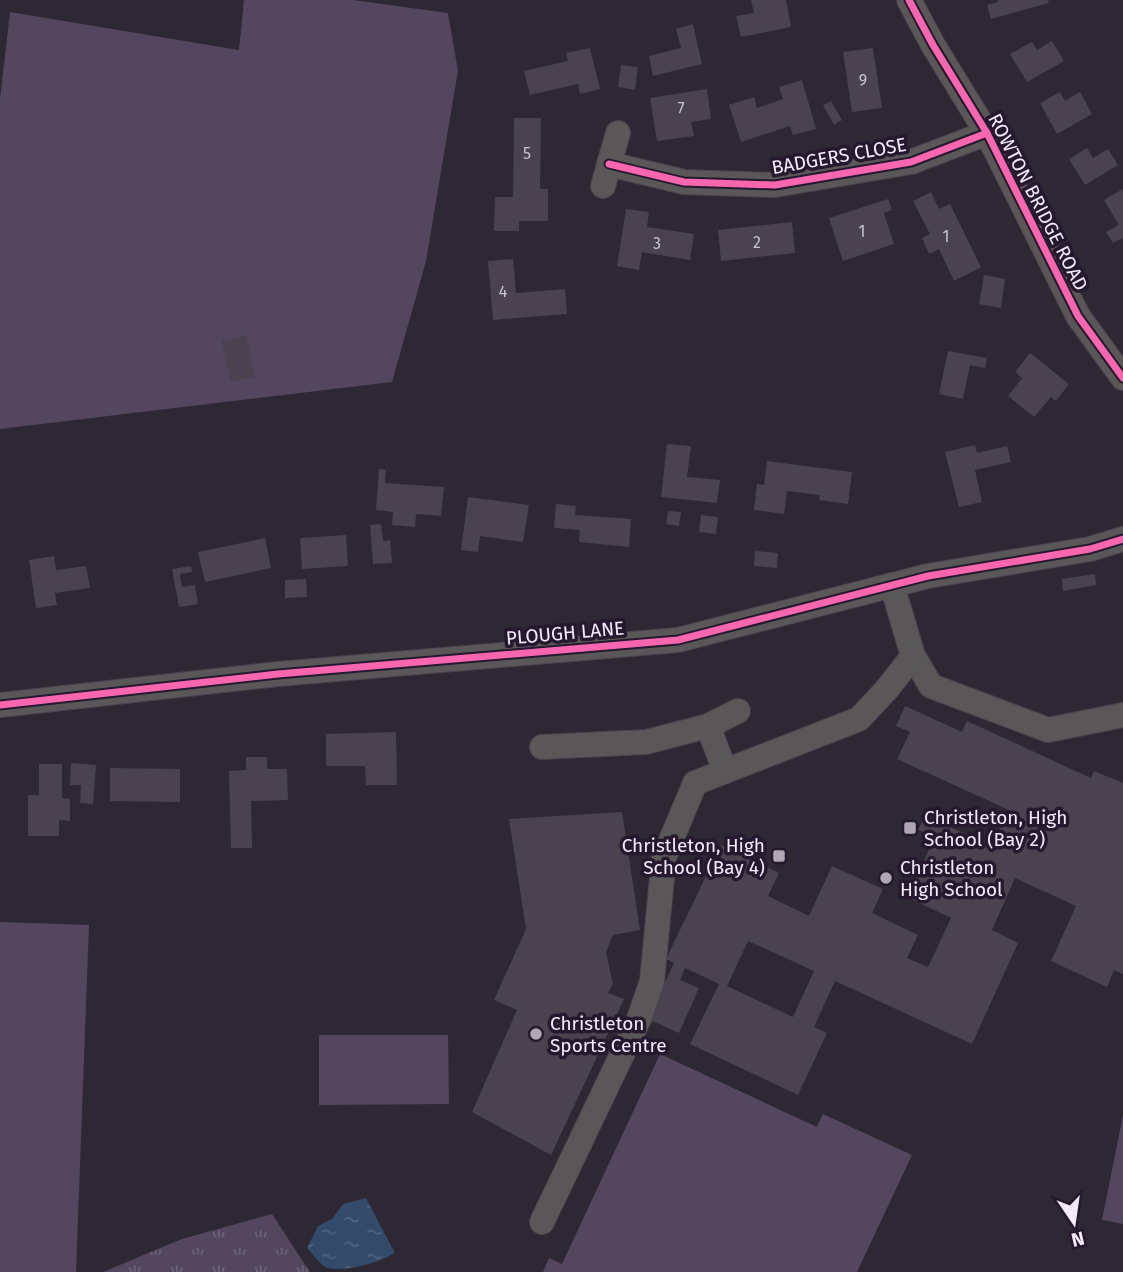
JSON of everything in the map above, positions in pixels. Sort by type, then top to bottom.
[{"type":"street","name":"ROWTON BRIDGE ROAD","points":[[909,0],[987,133],[1078,316],[1123,378]]},
{"type":"street","name":"BADGERS CLOSE","points":[[618,133],[606,175],[684,182],[775,185],[911,162],[987,133]]},
{"type":"street","name":"PLOUGH LANE","points":[[0,705],[278,674],[678,639],[928,576],[1090,549],[1123,539]]},
{"type":"street","points":[[892,585],[913,656],[932,686],[1048,730],[1123,715]]},
{"type":"street","points":[[542,1222],[639,1019],[652,981],[664,857],[695,783],[859,719],[913,656]]},
{"type":"street","points":[[542,747],[646,742],[708,726],[738,711]]},
{"type":"street","points":[[708,726],[725,771]]},
{"type":"green space","points":[[244,0],[353,0],[448,13],[458,71],[426,261],[392,382],[0,429],[0,99],[10,12],[239,50]]},
{"type":"green space","points":[[0,922],[89,925],[76,1272],[0,1272]]},
{"type":"green space","points":[[319,1035],[448,1035],[449,1104],[319,1105]]},
{"type":"green space","points":[[660,1054],[817,1127],[823,1114],[912,1155],[857,1272],[543,1272],[549,1258],[562,1264]]},
{"type":"green space","points":[[1123,1115],[1123,1224],[1102,1220]]},
{"type":"green space","points":[[272,1214],[310,1272],[103,1272],[182,1239]]},
{"type":"water","points":[[366,1198],[395,1253],[362,1266],[327,1268],[307,1248],[318,1226],[332,1219],[343,1204]]},
{"type":"building","points":[[751,0],[786,0],[791,27],[741,37],[736,16],[754,13]]},
{"type":"building","points":[[998,0],[1048,0],[1049,3],[991,19],[987,5]]},
{"type":"building","points":[[693,24],[702,64],[653,76],[649,56],[681,48],[676,29]]},
{"type":"building","points":[[1052,41],[1064,61],[1027,82],[1010,54],[1032,42],[1037,50]]},
{"type":"building","points":[[590,48],[600,89],[580,94],[578,84],[530,95],[524,71],[568,61],[566,53]]},
{"type":"building","points":[[873,48],[882,108],[852,112],[843,52]]},
{"type":"building","points":[[621,65],[638,67],[635,90],[618,87]]},
{"type":"building","points":[[802,80],[816,129],[793,135],[790,126],[741,142],[729,105],[754,97],[757,108],[783,99],[779,87]]},
{"type":"building","points":[[707,89],[711,119],[691,122],[694,136],[657,141],[650,98]]},
{"type":"building","points":[[1060,92],[1065,101],[1080,92],[1092,114],[1057,134],[1040,103]]},
{"type":"building","points":[[831,101],[842,120],[834,125],[823,105]]},
{"type":"building","points":[[514,118],[541,118],[540,189],[548,189],[548,221],[519,221],[519,231],[494,231],[495,197],[513,197]]},
{"type":"building","points":[[1087,148],[1093,158],[1108,149],[1118,165],[1085,185],[1069,159]]},
{"type":"building","points":[[1123,189],[1123,238],[1113,243],[1106,232],[1119,225],[1104,200]]},
{"type":"building","points":[[931,192],[939,209],[950,204],[981,267],[954,281],[939,249],[929,254],[922,238],[930,234],[913,201]]},
{"type":"building","points":[[888,199],[892,210],[884,213],[894,244],[843,261],[829,218]]},
{"type":"building","points":[[626,209],[649,212],[647,227],[694,234],[690,260],[642,252],[639,270],[617,266]]},
{"type":"building","points":[[792,222],[795,253],[721,261],[718,230]]},
{"type":"building","points":[[513,259],[516,293],[565,289],[567,314],[493,320],[488,261]]},
{"type":"building","points":[[984,275],[1005,279],[1001,308],[979,304]]},
{"type":"building","points":[[246,335],[255,376],[231,382],[222,341]]},
{"type":"building","points":[[948,351],[987,358],[985,368],[970,365],[963,399],[939,394]]},
{"type":"building","points":[[1030,353],[1069,384],[1056,401],[1051,397],[1034,417],[1008,396],[1022,378],[1015,372]]},
{"type":"building","points":[[667,444],[691,446],[687,477],[720,480],[717,503],[661,497]]},
{"type":"building","points":[[975,445],[977,453],[1007,446],[1011,462],[975,470],[982,502],[959,507],[945,452]]},
{"type":"building","points":[[767,461],[852,472],[848,504],[819,500],[820,495],[787,491],[784,514],[754,510],[757,484],[764,485]]},
{"type":"building","points":[[379,469],[386,470],[385,483],[444,487],[441,516],[416,514],[415,527],[392,525],[393,512],[376,510]]},
{"type":"building","points":[[468,497],[529,505],[523,542],[480,536],[478,552],[461,550]]},
{"type":"building","points":[[556,504],[576,506],[575,515],[631,519],[629,547],[579,542],[580,530],[554,528]]},
{"type":"building","points":[[668,511],[681,512],[679,526],[666,524]]},
{"type":"building","points":[[701,515],[718,517],[716,534],[699,532]]},
{"type":"building","points":[[381,524],[383,541],[390,540],[392,563],[373,564],[370,525]]},
{"type":"building","points":[[346,535],[348,566],[302,569],[300,538]]},
{"type":"building","points":[[265,538],[271,568],[205,582],[198,552]]},
{"type":"building","points":[[755,551],[778,553],[777,568],[754,566]]},
{"type":"building","points":[[54,556],[56,570],[86,566],[90,588],[55,593],[57,605],[36,608],[29,560]]},
{"type":"building","points":[[191,566],[192,572],[180,574],[182,587],[195,585],[198,604],[179,607],[172,569]]},
{"type":"building","points":[[1095,574],[1096,585],[1063,591],[1062,579]]},
{"type":"building","points":[[306,579],[307,597],[285,598],[285,580]]},
{"type":"building","points":[[905,706],[962,732],[967,721],[1091,778],[1094,771],[1123,783],[1123,974],[1114,970],[1107,987],[1051,961],[1076,906],[1015,878],[992,930],[1018,943],[972,1044],[835,981],[814,1027],[827,1033],[798,1095],[690,1044],[719,984],[685,968],[680,980],[699,988],[679,1033],[648,1019],[674,963],[666,959],[721,845],[779,873],[768,896],[809,916],[832,866],[883,889],[872,913],[918,935],[907,958],[928,967],[951,918],[907,897],[935,837],[918,830],[925,816],[992,846],[1009,810],[897,759],[910,732],[896,726]],"holes":[[[748,941],[814,971],[793,1017],[727,986]]]},
{"type":"building","points":[[396,732],[397,785],[366,785],[365,766],[326,766],[326,734]]},
{"type":"building","points":[[246,757],[267,757],[267,769],[287,769],[288,800],[251,801],[252,848],[231,848],[229,771],[246,770]]},
{"type":"building","points":[[71,763],[96,765],[93,804],[80,803],[81,785],[70,785]]},
{"type":"building","points":[[39,764],[62,764],[62,798],[70,799],[70,821],[59,820],[59,836],[28,836],[28,795],[39,795]]},
{"type":"building","points":[[110,768],[180,769],[180,802],[110,801]]},
{"type":"building","points":[[622,812],[640,930],[613,935],[606,952],[613,984],[608,993],[624,999],[551,1155],[472,1112],[517,1010],[494,1000],[526,929],[509,819]]},
{"type":"cycle path","points":[[909,0],[987,133],[1078,316],[1123,378]]},
{"type":"cycle path","points":[[609,164],[684,182],[775,185],[911,162],[987,133]]},
{"type":"cycle path","points":[[0,705],[278,674],[678,640],[928,576],[1090,549],[1123,539]]},
{"type":"place","name":"Christleton, High School (Bay 2)","points":[[910,828]]},
{"type":"place","name":"Christleton, High School (Bay 4)","points":[[779,856]]},
{"type":"place","name":"Christleton High School","points":[[886,878]]},
{"type":"place","name":"Christleton Sports Centre","points":[[536,1034]]}]
